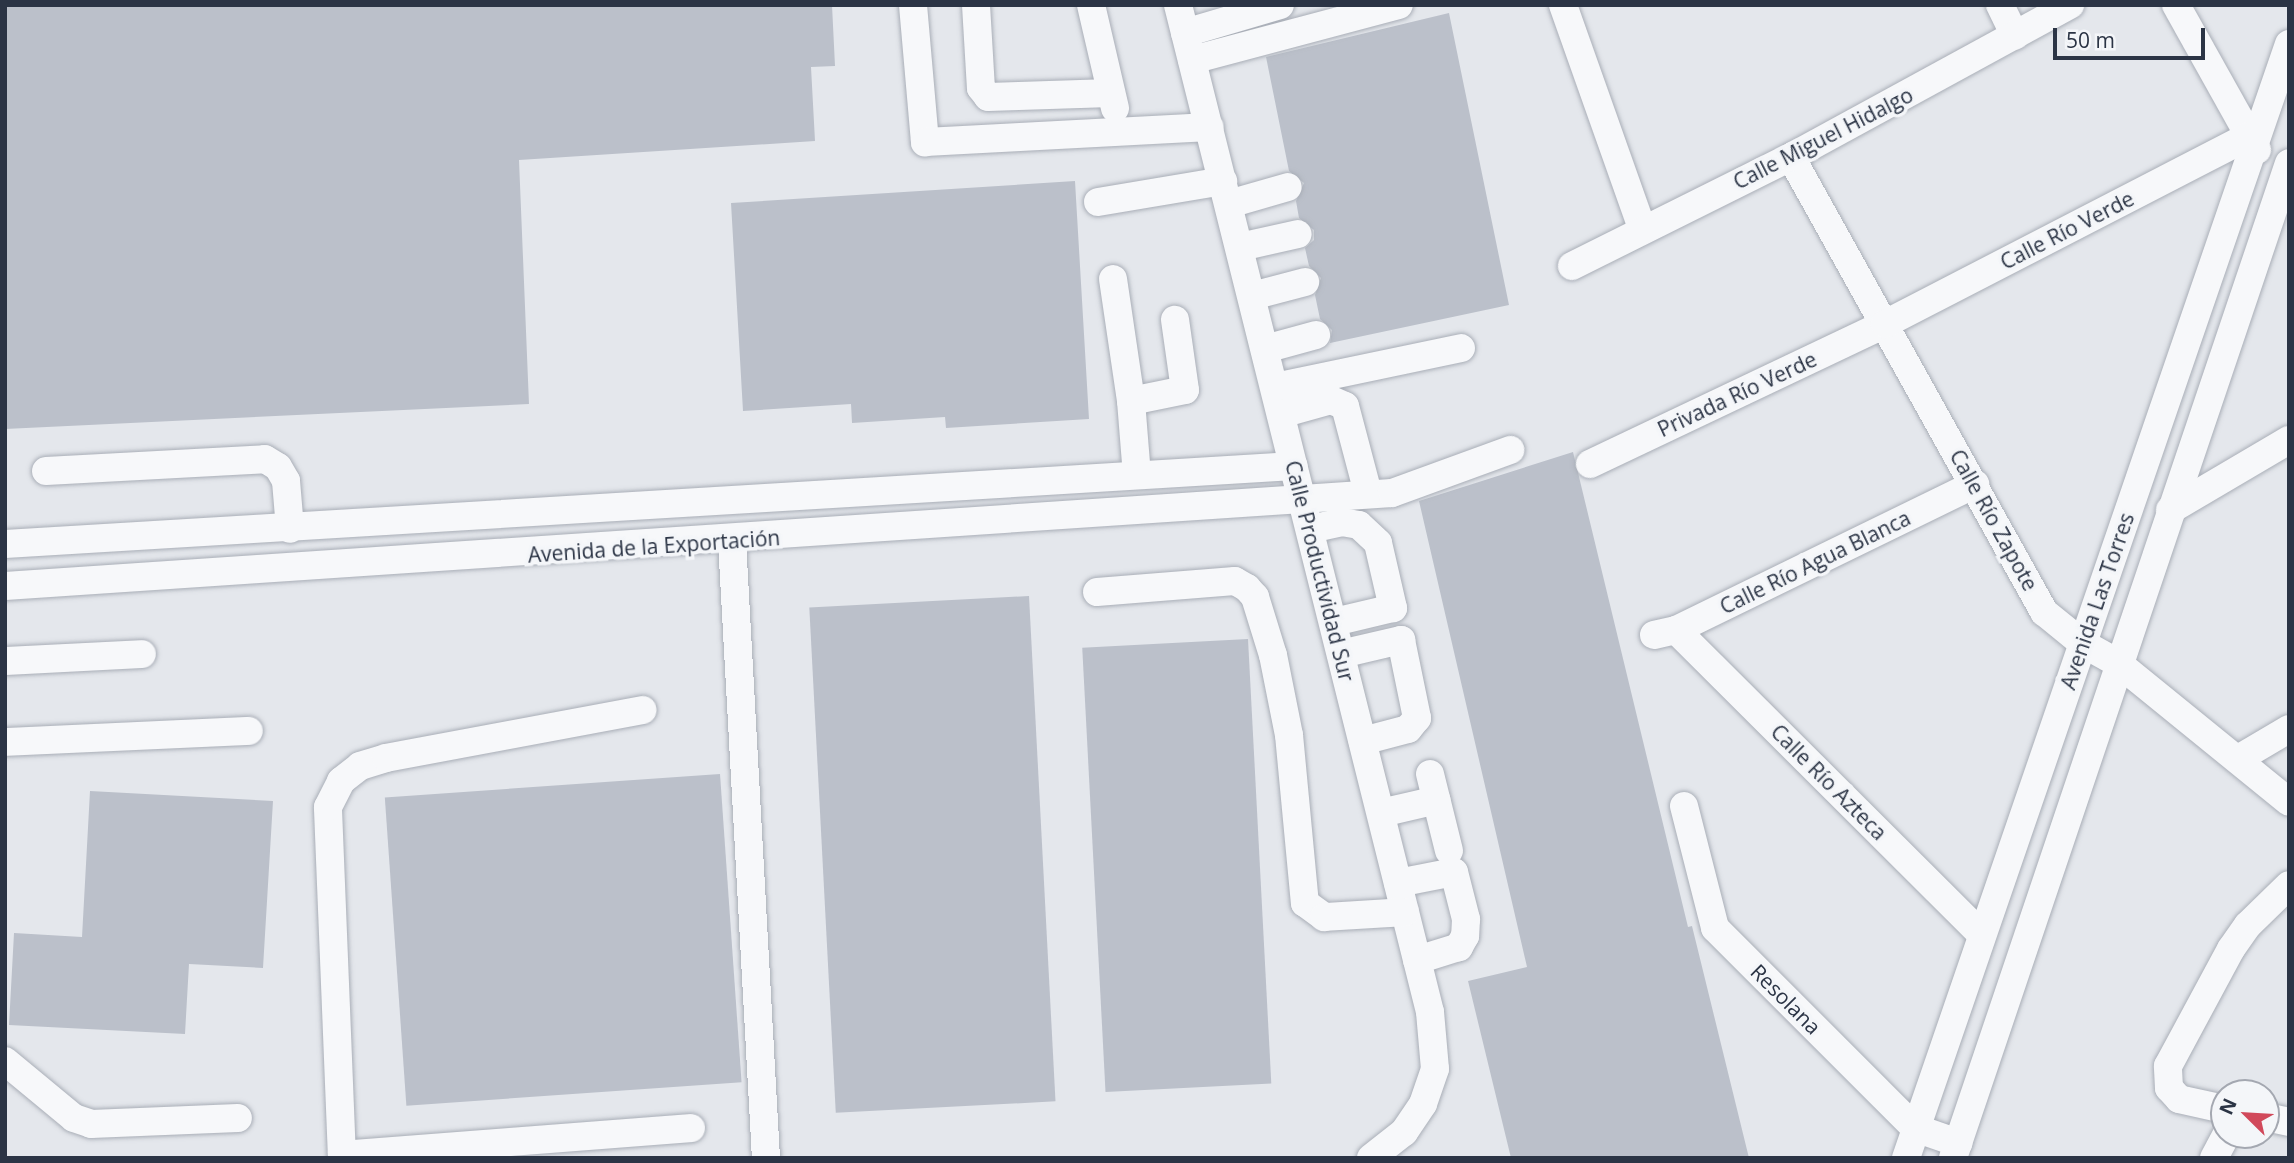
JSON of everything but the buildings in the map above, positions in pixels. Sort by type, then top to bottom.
[{"type":"street","points":[[914,5],[925,142],[1210,127]]},
{"type":"street","points":[[976,5],[981,88],[988,97],[1111,93]]},
{"type":"street","points":[[1091,5],[1121,132]]},
{"type":"street","name":"Calle Productividad Sur","points":[[1178,5],[1430,1012],[1435,1069],[1423,1104],[1391,1148]]},
{"type":"street","points":[[1185,33],[1280,5]]},
{"type":"street","points":[[1192,60],[1399,5]]},
{"type":"street","points":[[1563,5],[1642,228]]},
{"type":"street","points":[[2000,5],[2015,36]]},
{"type":"street","name":"Calle Miguel Hidalgo","points":[[1572,266],[1642,228],[1791,157],[2070,5]]},
{"type":"street","points":[[2176,5],[2252,141],[2287,178]]},
{"type":"street","name":"Avenida Las Torres","points":[[1906,1158],[2252,141],[2289,44]]},
{"type":"street","name":"Calle Río Verde","points":[[1885,324],[2252,141]]},
{"type":"street","name":"Calle Río Zapote","points":[[1791,157],[2044,612],[2082,643],[2118,663],[2289,802]]},
{"type":"street","name":"Avenida Las Torres","points":[[1955,1151],[2118,663],[2287,178]]},
{"type":"street","points":[[1098,202],[1288,187]]},
{"type":"street","points":[[1240,247],[1298,234]]},
{"type":"street","points":[[1113,279],[1131,401],[1138,475]]},
{"type":"street","points":[[1252,296],[1305,282]]},
{"type":"street","points":[[1131,401],[1185,390],[1175,320]]},
{"type":"street","name":"Privada Río Verde","points":[[1590,464],[1885,324]]},
{"type":"street","points":[[1265,349],[1316,335]]},
{"type":"street","points":[[1278,400],[1461,348]]},
{"type":"street","points":[[1278,400],[1331,400],[1345,406],[1368,493]]},
{"type":"street","points":[[2171,510],[2289,440]]},
{"type":"street","name":"Avenida de la Exportación","points":[[5,586],[732,541],[1303,500],[1411,489],[1510,450]]},
{"type":"street","points":[[46,471],[265,459],[278,467],[286,481],[290,529]]},
{"type":"street","name":"Avenida de la Exportación","points":[[5,544],[290,529],[1294,466]]},
{"type":"street","name":"Calle Río Agua Blanca","points":[[1665,632],[1975,484]]},
{"type":"street","points":[[571,510],[575,551]]},
{"type":"street","points":[[1310,529],[1342,522],[1359,525],[1378,543],[1393,608],[1334,622]]},
{"type":"street","points":[[732,541],[766,1158]]},
{"type":"street","points":[[1097,592],[1235,581],[1247,587],[1255,597],[1273,655],[1286,721],[1306,903],[1324,917],[1405,912]]},
{"type":"street","name":"Calle Río Azteca","points":[[1665,632],[1982,934]]},
{"type":"street","points":[[1341,654],[1401,640],[1418,718],[1408,729],[1363,741]]},
{"type":"street","points":[[5,660],[142,654]]},
{"type":"street","points":[[643,710],[386,758],[360,766],[341,781],[328,807],[342,1156],[691,1128]]},
{"type":"street","points":[[2238,759],[2289,729]]},
{"type":"street","points":[[5,742],[249,731]]},
{"type":"street","points":[[1381,813],[1434,787],[1449,851]]},
{"type":"street","name":"Resolana","points":[[1684,806],[1715,928],[1915,1128],[1955,1151]]},
{"type":"street","points":[[1398,883],[1454,872],[1466,919],[1465,936],[1459,947],[1417,960]]},
{"type":"street","points":[[2210,1106],[2179,1099],[2169,1088],[2168,1066],[2231,949],[2248,925],[2289,885]]},
{"type":"street","points":[[5,1061],[75,1118],[91,1124],[238,1118]]}]
